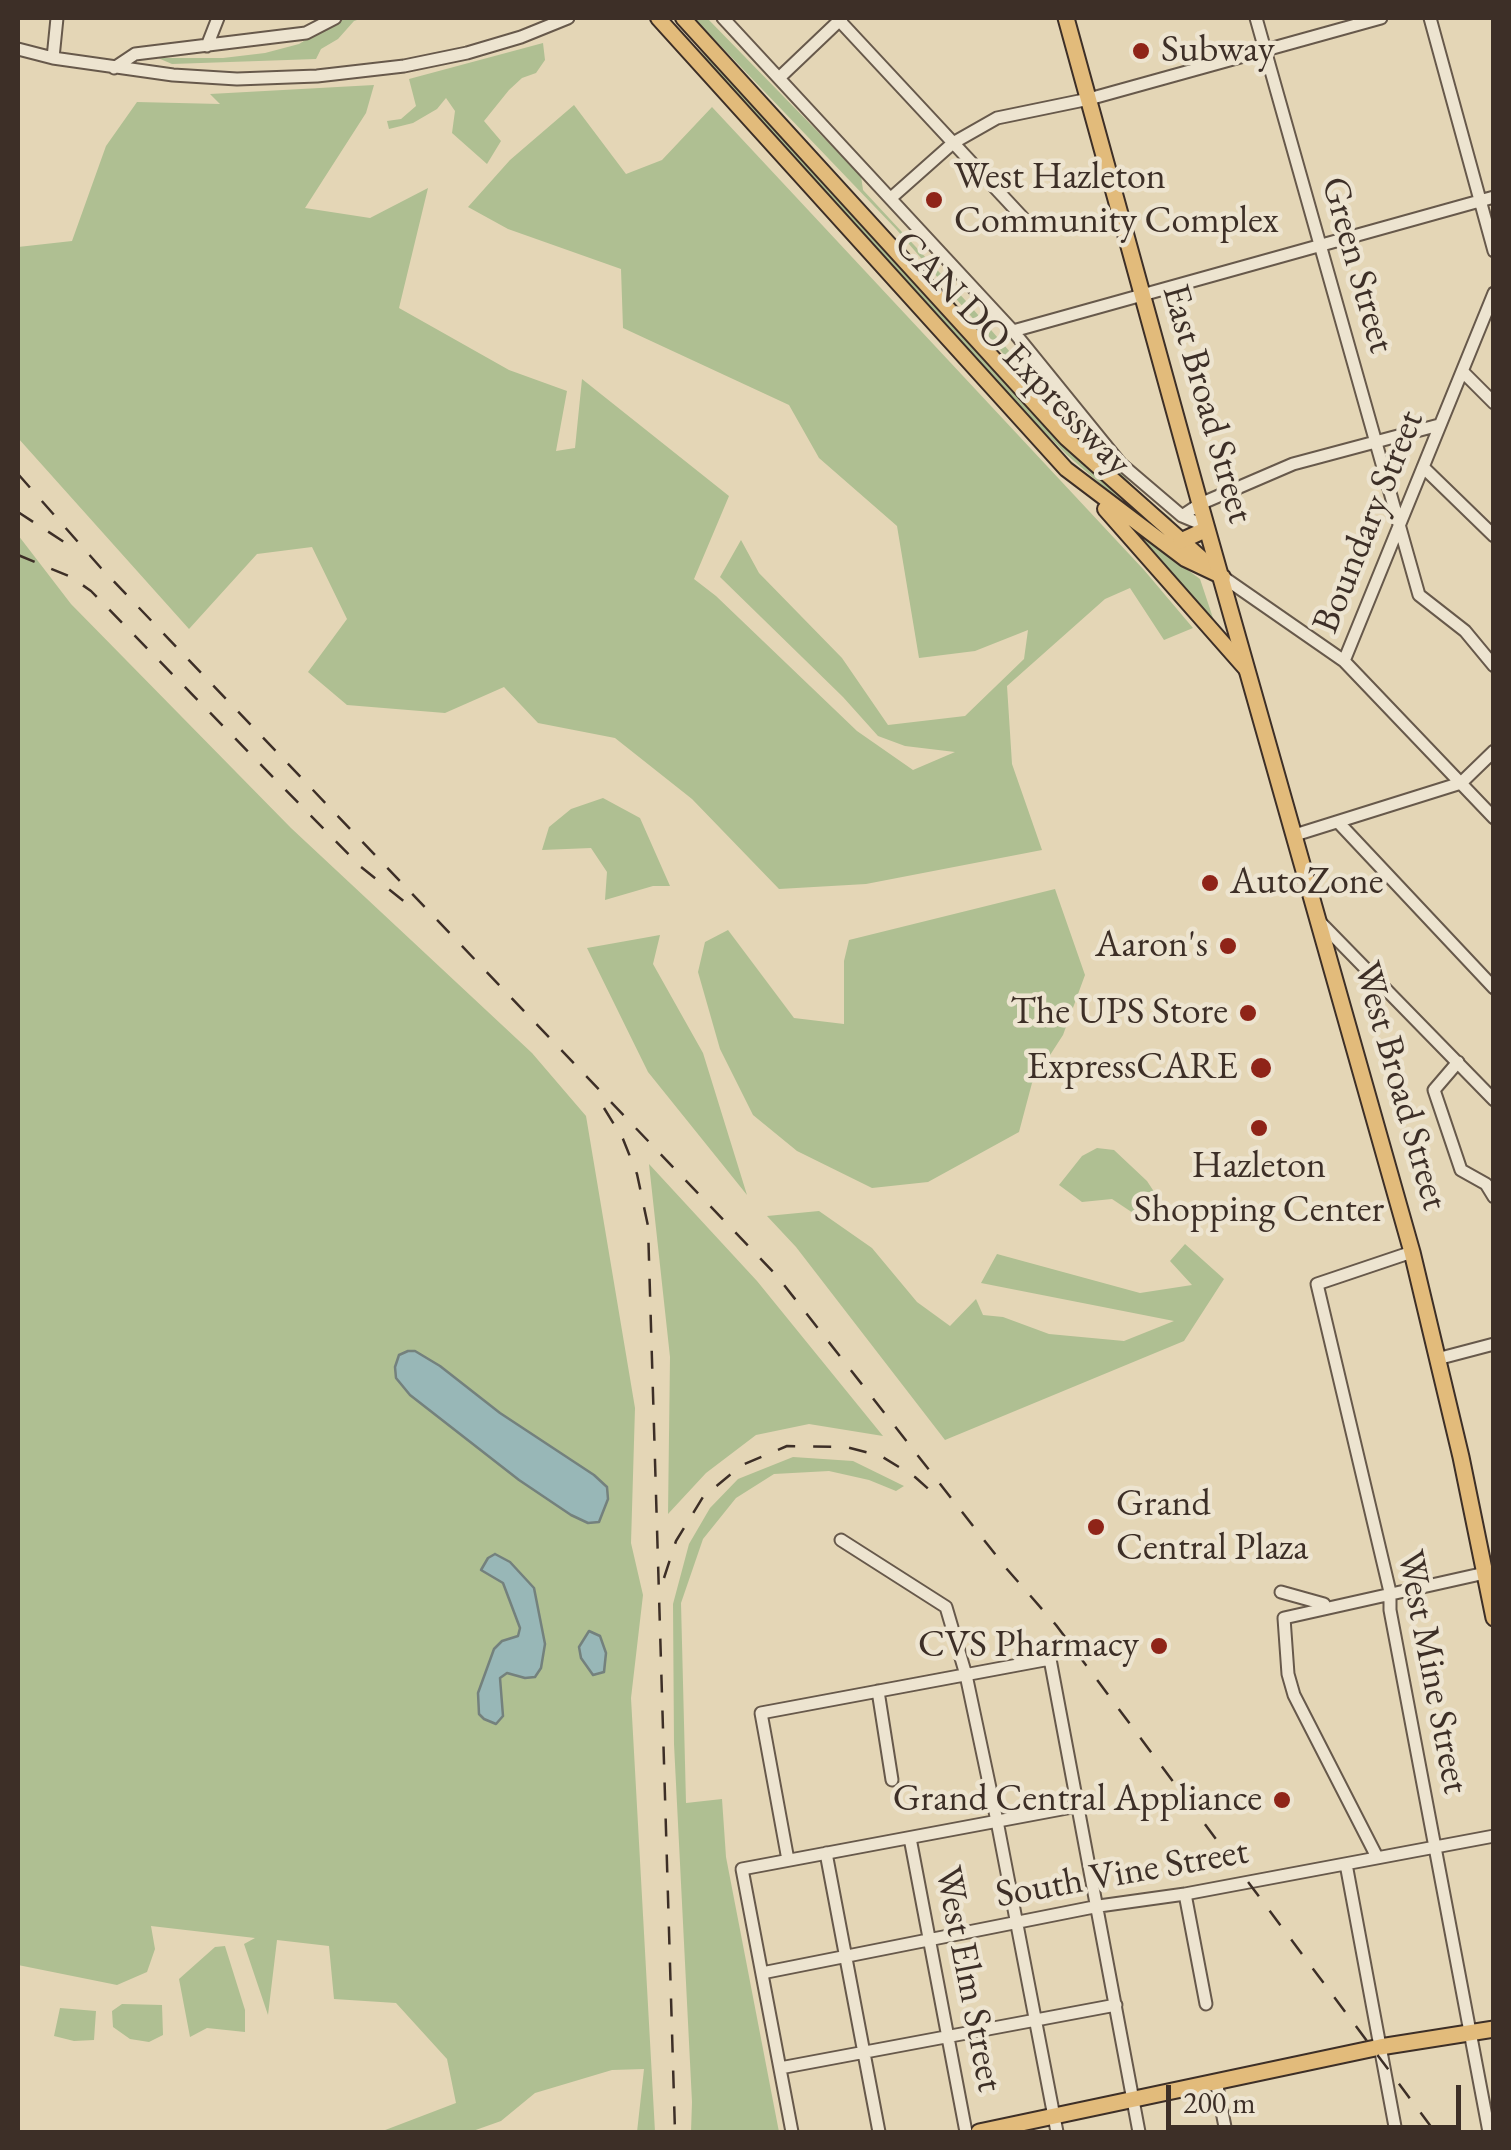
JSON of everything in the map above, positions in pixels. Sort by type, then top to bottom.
[{"type":"highway","name":"East Broad Street","points":[[1066,18],[1222,577]]},
{"type":"highway","points":[[1180,541],[1207,528]]},
{"type":"highway","name":"West Broad Street","points":[[1222,577],[1412,1252],[1489,1572],[1494,1618]]},
{"type":"highway","points":[[980,2132],[1056,2124],[1134,2098],[1380,2047],[1494,2029]]},
{"type":"main road","name":"CAN DO Expressway","points":[[658,18],[1066,468],[1185,559],[1222,577]]},
{"type":"main road","name":"CAN DO Expressway","points":[[683,18],[1066,438],[1222,577]]},
{"type":"main road","points":[[1066,468],[1247,670]]},
{"type":"street","points":[[52,58],[57,18]]},
{"type":"street","points":[[208,46],[218,18]]},
{"type":"street","points":[[114,68],[136,54],[306,33],[335,18]]},
{"type":"street","points":[[18,49],[114,68],[236,79],[318,76],[404,66],[467,53],[568,18]]},
{"type":"street","points":[[723,18],[1014,330],[1121,464],[1182,516],[1207,528]]},
{"type":"street","points":[[779,78],[840,18],[1026,220]]},
{"type":"street","name":"Green Street","points":[[1256,18],[1418,595],[1465,631],[1494,666]]},
{"type":"street","points":[[892,198],[953,143],[996,118],[1089,99],[1381,18]]},
{"type":"street","points":[[1430,18],[1487,198],[1494,251]]},
{"type":"street","points":[[1014,330],[1487,198]]},
{"type":"street","name":"Boundary Street","points":[[1344,662],[1494,293]]},
{"type":"street","points":[[1464,373],[1494,404]]},
{"type":"street","points":[[1182,516],[1200,504],[1293,464],[1439,425]]},
{"type":"street","points":[[1424,467],[1494,536]]},
{"type":"street","points":[[1222,577],[1344,662],[1494,818]]},
{"type":"street","points":[[1295,835],[1461,784],[1494,751]]},
{"type":"street","points":[[1338,822],[1494,988]]},
{"type":"street","points":[[1320,922],[1494,1100]]},
{"type":"street","points":[[1458,1062],[1434,1090],[1461,1170],[1486,1184],[1494,1197]]},
{"type":"street","name":"West Mine Street","points":[[1412,1252],[1317,1284],[1390,1592],[1390,1610],[1489,2132]]},
{"type":"street","points":[[1437,1359],[1494,1344]]},
{"type":"street","points":[[841,1540],[946,1607],[966,1675],[1056,2124]]},
{"type":"street","points":[[1377,1858],[1294,1695],[1288,1674],[1284,1618],[1489,1572]]},
{"type":"street","points":[[1281,1592],[1327,1606]]},
{"type":"street","points":[[788,1860],[760,1713],[1050,1659],[1139,2132]]},
{"type":"street","points":[[878,1691],[892,1780]]},
{"type":"street","points":[[792,2132],[742,1869],[1078,1806]]},
{"type":"street","name":"South Vine Street","points":[[762,1973],[1099,1906],[1185,1894],[1494,1836]]},
{"type":"street","name":"West Elm Street","points":[[910,1838],[966,2132]]},
{"type":"street","points":[[826,1854],[879,2132]]},
{"type":"street","points":[[1346,1864],[1396,2132]]},
{"type":"street","points":[[1185,1894],[1206,2004]]},
{"type":"street","points":[[780,2068],[1116,2005]]},
{"type":"street","points":[[1216,2081],[1226,2132]]},
{"type":"green space","points":[[341,18],[363,18],[321,49],[316,59],[172,64],[158,58],[223,58],[265,53],[299,44]]},
{"type":"green space","points":[[694,18],[707,18],[861,176],[863,190],[1061,411],[1145,498],[1172,519],[1171,523],[1115,475],[1038,394],[896,229]]},
{"type":"green space","points":[[689,41],[1033,415],[1155,531],[1067,455],[1015,402]]},
{"type":"green space","points":[[543,43],[545,60],[536,73],[522,78],[509,90],[484,121],[501,141],[487,164],[452,133],[455,111],[446,98],[437,109],[413,123],[389,129],[387,121],[401,119],[416,106],[409,79]]},
{"type":"green space","points":[[374,85],[366,113],[305,208],[370,218],[428,188],[399,308],[509,370],[567,391],[556,451],[575,448],[582,379],[729,496],[694,579],[857,731],[913,770],[955,752],[905,746],[878,736],[720,577],[741,540],[759,573],[842,658],[888,725],[965,716],[1024,659],[1028,630],[975,651],[919,658],[897,526],[819,458],[789,405],[623,328],[621,269],[508,229],[468,207],[510,160],[574,105],[626,174],[662,160],[712,107],[1144,570],[1193,628],[1164,640],[1130,588],[1105,599],[1007,686],[1012,764],[1042,850],[866,884],[779,889],[692,799],[615,738],[538,723],[504,687],[445,713],[347,705],[308,672],[347,619],[312,547],[257,554],[189,629],[18,438],[18,247],[72,241],[106,146],[137,102],[220,104],[210,94]]},
{"type":"green space","points":[[1136,532],[1200,579],[1215,624],[1134,535]]},
{"type":"green space","points":[[18,535],[71,604],[291,828],[532,1053],[586,1116],[635,1408],[631,1543],[643,1595],[631,1698],[655,2132],[637,2132],[644,2069],[612,2070],[535,2093],[501,2121],[470,2132],[380,2132],[456,2103],[447,2059],[396,2003],[334,1999],[329,1946],[277,1940],[268,2015],[244,1944],[255,1938],[151,1926],[155,1949],[147,1972],[117,1985],[18,1965]]},
{"type":"green space","points":[[603,798],[640,818],[670,886],[653,886],[605,900],[607,872],[591,848],[542,850],[549,827],[571,809]]},
{"type":"green space","points":[[1055,889],[1085,975],[1063,1035],[1032,1083],[1019,1132],[928,1182],[872,1188],[797,1151],[753,1115],[720,1049],[698,972],[705,942],[728,930],[794,1018],[844,1024],[844,961],[849,940]]},
{"type":"green space","points":[[660,935],[653,964],[703,1053],[747,1195],[648,1072],[587,948]]},
{"type":"green space","points":[[1097,1148],[1114,1150],[1147,1181],[1166,1210],[1153,1221],[1145,1221],[1112,1199],[1082,1202],[1059,1185],[1082,1156]]},
{"type":"green space","points":[[649,1164],[757,1281],[883,1436],[809,1424],[756,1435],[706,1473],[668,1514],[670,1357]]},
{"type":"green space","points":[[819,1211],[872,1248],[917,1302],[950,1326],[976,1299],[983,1315],[1003,1317],[1049,1334],[1124,1341],[1174,1321],[981,1283],[997,1254],[1140,1293],[1192,1285],[1170,1261],[1185,1244],[1224,1279],[1184,1341],[945,1440],[796,1247],[767,1216]]},
{"type":"green space","points":[[793,1457],[853,1461],[904,1486],[896,1491],[829,1471],[774,1474],[736,1498],[703,1539],[681,1603],[686,1803],[722,1799],[726,1857],[779,2132],[691,2132],[674,1744],[673,1604],[689,1544],[710,1508],[738,1479]]},
{"type":"green space","points":[[225,1946],[245,2010],[245,2032],[207,2028],[190,2037],[179,1979],[215,1947]]},
{"type":"green space","points":[[122,2004],[162,2005],[163,2035],[149,2042],[130,2039],[113,2027],[112,2011]]},
{"type":"green space","points":[[60,2008],[96,2011],[94,2040],[54,2036]]},
{"type":"water","points":[[408,1351],[440,1366],[500,1413],[594,1475],[607,1487],[608,1499],[599,1522],[588,1523],[571,1515],[519,1480],[410,1395],[396,1378],[395,1367],[399,1355]]},
{"type":"water","points":[[495,1554],[510,1562],[534,1588],[545,1644],[541,1668],[535,1677],[507,1673],[500,1678],[503,1716],[496,1724],[479,1714],[478,1693],[494,1649],[502,1641],[518,1636],[520,1628],[503,1583],[481,1570]]},
{"type":"water","points":[[589,1631],[600,1636],[606,1653],[604,1672],[593,1675],[581,1658],[579,1647]]},
{"type":"railway","points":[[18,474],[101,568],[777,1276],[1006,1568],[1056,1625],[1435,2132]]},
{"type":"railway","points":[[18,512],[64,542]]},
{"type":"railway","points":[[18,555],[71,577],[91,591],[361,867],[416,911]]},
{"type":"railway","points":[[604,1108],[623,1139],[637,1174],[648,1226],[675,2132]]},
{"type":"railway","points":[[664,1578],[676,1541],[703,1497],[742,1465],[787,1446],[846,1447],[881,1456],[933,1493]]},
{"type":"place","name":"Subway","points":[[1141,51]]},
{"type":"place","name":"West Hazleton Community Complex","points":[[934,200]]},
{"type":"place","name":"AutoZone","points":[[1210,883]]},
{"type":"place","name":"Aaron's","points":[[1228,946]]},
{"type":"place","name":"The UPS Store","points":[[1248,1013]]},
{"type":"place","name":"ExpressCARE","points":[[1261,1068]]},
{"type":"place","name":"Hazleton Shopping Center","points":[[1259,1128]]},
{"type":"place","name":"Grand Central Plaza","points":[[1096,1527]]},
{"type":"place","name":"CVS Pharmacy","points":[[1159,1646]]},
{"type":"place","name":"Grand Central Appliance","points":[[1282,1800]]}]
